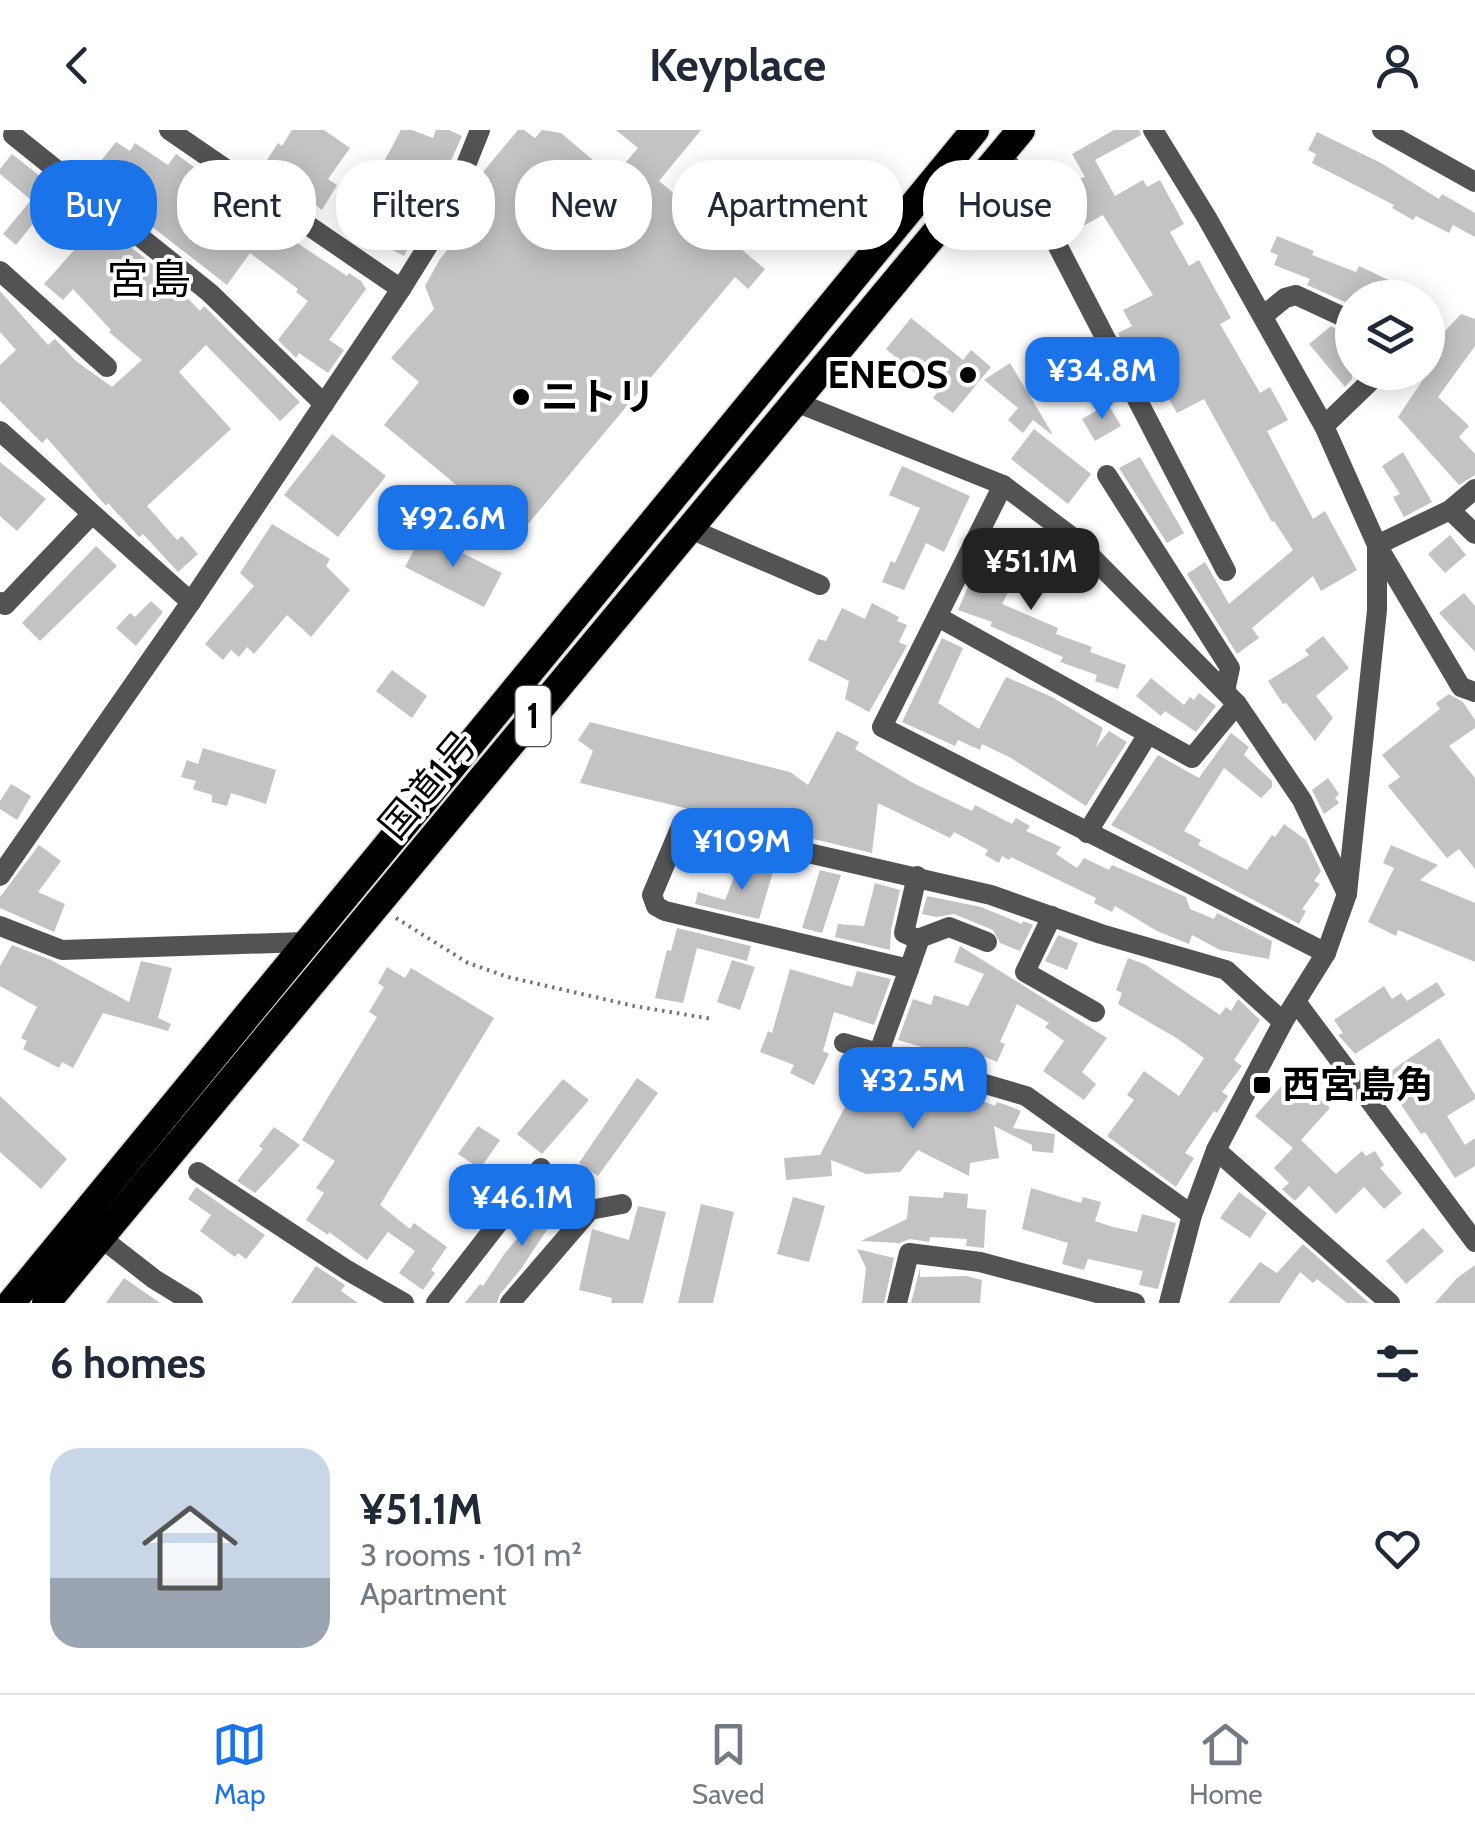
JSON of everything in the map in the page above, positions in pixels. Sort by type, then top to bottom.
[{"type":"highway","name":"国道1号","points":[[11,1303],[975,130]]},
{"type":"highway","name":"国道1号","points":[[46,1303],[1021,130]]},
{"type":"street","points":[[168,130],[402,289]]},
{"type":"street","points":[[2,870],[191,602],[402,289],[444,220],[480,130]]},
{"type":"street","points":[[1153,130],[1324,426],[1377,545],[1461,687],[1475,692]]},
{"type":"street","points":[[1382,130],[1475,182]]},
{"type":"street","points":[[13,136],[210,293],[324,404]]},
{"type":"street","points":[[1000,156],[1022,178],[1226,570]]},
{"type":"street","points":[[0,271],[108,367]]},
{"type":"street","points":[[1263,316],[1285,298],[1296,295],[1335,313]]},
{"type":"street","points":[[1324,426],[1361,390]]},
{"type":"street","points":[[793,401],[1002,486],[1072,536],[1231,698],[1302,800],[1347,894]]},
{"type":"street","points":[[0,431],[191,602]]},
{"type":"street","points":[[938,617],[1192,758],[1231,698],[1230,668],[1106,474]]},
{"type":"street","points":[[1002,486],[882,727],[1326,953]]},
{"type":"street","points":[[1377,545],[1450,510],[1475,489]]},
{"type":"street","points":[[1450,510],[1475,534]]},
{"type":"street","points":[[0,602],[5,605],[91,514]]},
{"type":"street","points":[[688,528],[820,585]]},
{"type":"street","points":[[1169,1303],[1192,1216],[1216,1150],[1283,1022],[1326,953],[1347,894],[1377,610],[1377,545]]},
{"type":"street","points":[[1087,832],[1148,734]]},
{"type":"street","points":[[909,969],[656,906],[652,895],[682,824],[991,895],[1102,934],[1226,970],[1283,1022]]},
{"type":"street","points":[[917,876],[904,933],[919,940]]},
{"type":"street","points":[[1052,916],[1025,972],[1096,1012]]},
{"type":"street","points":[[0,926],[62,950],[305,942]]},
{"type":"street","points":[[879,1052],[919,940],[949,927],[987,942]]},
{"type":"street","points":[[1297,1003],[1475,1242]]},
{"type":"street","points":[[844,1043],[1026,1096],[1192,1216]]},
{"type":"street","points":[[1216,1150],[1390,1303]]},
{"type":"street","points":[[436,1303],[541,1168]]},
{"type":"street","points":[[198,1172],[346,1270],[404,1303]]},
{"type":"street","points":[[510,1303],[590,1210],[622,1204]]},
{"type":"street","points":[[100,1237],[193,1303]]},
{"type":"street","points":[[897,1303],[909,1253],[980,1262],[1134,1303]]},
{"type":"path","points":[[378,905],[468,963],[508,978],[712,1019]]},
{"type":"building","points":[[292,130],[324,130],[350,148],[341,160],[336,160],[328,179],[336,187],[322,210],[316,205],[316,160],[267,160],[278,143],[282,146]]},
{"type":"building","points":[[401,130],[433,138],[436,130],[462,136],[451,160],[385,160]]},
{"type":"building","points":[[518,130],[535,138],[542,130],[561,133],[593,160],[515,160],[515,250],[652,250],[652,160],[628,160],[638,148],[616,130],[701,130],[676,160],[672,160],[659,181],[672,192],[672,250],[742,250],[765,269],[748,289],[735,277],[518,536],[384,425],[419,382],[391,358],[434,309],[425,286],[440,259],[447,250],[495,250],[493,160]]},
{"type":"building","points":[[1114,130],[1139,130],[1141,135],[1095,160],[1115,196],[1143,180],[1147,187],[1160,180],[1184,224],[1170,232],[1189,266],[1199,260],[1231,318],[1220,324],[1260,393],[1270,387],[1288,420],[1267,431],[1313,519],[1325,511],[1357,570],[1321,591],[1313,576],[1252,628],[1259,638],[1237,654],[1187,574],[1205,562],[1229,604],[1293,550],[1272,522],[1204,399],[1177,413],[1141,352],[1131,357],[1118,333],[1132,326],[1123,310],[1153,295],[1103,215],[1087,224],[1087,160],[1075,160],[1072,154]]},
{"type":"building","points":[[1317,132],[1381,163],[1439,199],[1442,194],[1475,213],[1475,237],[1453,225],[1449,233],[1416,216],[1413,220],[1392,208],[1394,205],[1312,163],[1316,154],[1308,150]]},
{"type":"building","points":[[116,142],[130,151],[135,143],[168,165],[176,154],[184,160],[177,160],[177,246],[157,231],[157,160],[102,160]]},
{"type":"building","points":[[12,154],[30,168],[30,199],[0,174]]},
{"type":"building","points":[[30,201],[30,228],[16,245],[3,234]]},
{"type":"building","points":[[1277,236],[1314,251],[1312,255],[1356,272],[1359,266],[1389,280],[1335,280],[1335,298],[1307,285],[1310,279],[1274,265],[1278,255],[1270,252]]},
{"type":"building","points":[[74,250],[134,250],[200,311],[204,306],[300,402],[280,421],[206,345],[179,372],[231,429],[147,506],[177,540],[182,536],[198,554],[178,572],[143,534],[139,537],[108,503],[106,506],[47,438],[42,443],[0,401],[0,365],[16,350],[0,332],[0,291],[48,345],[55,339],[76,361],[112,387],[142,360],[109,332],[73,289],[63,300],[44,284]]},
{"type":"building","points":[[182,250],[308,250],[361,281],[366,289],[329,340],[344,350],[328,373],[299,353],[296,358],[278,340],[308,301],[296,292],[298,289],[250,253],[227,285]]},
{"type":"building","points":[[1461,314],[1475,319],[1475,346],[1445,387],[1445,331]]},
{"type":"building","name":"ENEOS","points":[[911,318],[963,360],[971,350],[991,367],[953,413],[933,398],[938,392],[886,349]]},
{"type":"building","points":[[1331,326],[1335,328],[1335,375],[1309,344]]},
{"type":"building","points":[[1010,363],[1051,434],[1033,420],[1023,433],[1008,420],[1018,408],[984,380]]},
{"type":"building","points":[[1416,390],[1443,390],[1438,397],[1469,426],[1459,437],[1475,454],[1475,475],[1459,485],[1398,417]]},
{"type":"building","points":[[1108,404],[1121,426],[1095,441],[1082,419]]},
{"type":"building","points":[[1034,429],[1091,474],[1068,504],[1011,459]]},
{"type":"building","points":[[332,434],[386,476],[338,537],[284,495]]},
{"type":"building","points":[[1403,452],[1432,502],[1404,517],[1393,497],[1400,494],[1382,466]]},
{"type":"building","points":[[1140,457],[1184,533],[1167,543],[1119,468]]},
{"type":"building","points":[[0,462],[46,499],[17,531],[0,516]]},
{"type":"building","points":[[902,466],[970,496],[944,552],[926,543],[904,590],[882,582],[920,508],[889,495]]},
{"type":"building","points":[[272,524],[330,559],[326,566],[350,590],[311,637],[287,615],[254,654],[247,647],[239,657],[231,650],[223,660],[205,644],[254,586],[240,573]]},
{"type":"building","points":[[423,533],[502,573],[484,607],[405,567]]},
{"type":"building","points":[[1012,535],[1050,555],[1042,571],[1024,562],[1002,604],[1058,628],[1056,634],[1092,647],[1090,652],[1126,665],[1118,689],[1095,681],[1097,675],[1060,662],[1063,657],[958,610],[968,587],[975,590],[996,550],[1003,553]]},
{"type":"building","points":[[1450,535],[1466,555],[1445,573],[1428,554]]},
{"type":"building","points":[[96,546],[117,566],[40,641],[22,623]]},
{"type":"building","points":[[1464,593],[1475,606],[1475,652],[1439,613]]},
{"type":"building","points":[[151,601],[163,612],[136,646],[116,628],[130,613],[135,617]]},
{"type":"building","points":[[872,603],[907,625],[899,642],[907,646],[869,712],[845,699],[849,681],[808,660],[818,639],[826,641],[842,608],[865,619]]},
{"type":"building","points":[[1323,636],[1349,668],[1316,696],[1333,718],[1315,741],[1268,681],[1309,655],[1305,650]]},
{"type":"building","points":[[942,638],[963,648],[938,703],[979,729],[1006,677],[1052,697],[1103,728],[1096,747],[1109,731],[1127,742],[1086,806],[982,744],[980,750],[958,740],[955,746],[902,722]]},
{"type":"building","points":[[392,670],[427,696],[412,718],[376,691]]},
{"type":"building","points":[[1151,678],[1184,705],[1199,693],[1216,706],[1196,732],[1165,711],[1161,716],[1136,696]]},
{"type":"building","points":[[1449,694],[1463,702],[1475,720],[1475,728],[1449,746],[1475,778],[1475,869],[1459,849],[1447,858],[1388,786],[1400,777],[1382,755],[1440,709],[1436,703]]},
{"type":"building","points":[[590,722],[790,772],[808,785],[837,731],[859,742],[855,749],[915,784],[972,811],[975,805],[1012,824],[1016,818],[1030,826],[1026,831],[1061,847],[1056,854],[1077,868],[1084,858],[1109,870],[1112,865],[1186,897],[1190,909],[1214,919],[1217,913],[1272,941],[1269,959],[1220,950],[1192,935],[1189,944],[1157,931],[1115,906],[1112,912],[1094,903],[1096,898],[1011,857],[1009,860],[1002,856],[999,863],[985,855],[988,850],[954,832],[950,838],[878,803],[872,853],[580,783],[593,751],[578,740]]},
{"type":"building","points":[[1231,733],[1249,747],[1244,755],[1272,781],[1272,787],[1261,798],[1224,768],[1184,831],[1201,840],[1198,845],[1247,870],[1284,824],[1306,840],[1321,871],[1314,881],[1320,884],[1302,909],[1306,911],[1299,924],[1111,825],[1158,755],[1199,778]]},
{"type":"building","points":[[203,748],[276,770],[266,804],[231,793],[227,806],[212,802],[212,795],[193,789],[196,781],[181,777],[187,760],[198,764]]},
{"type":"building","points":[[1328,778],[1339,794],[1335,798],[1339,803],[1324,814],[1312,790]]},
{"type":"building","points":[[11,784],[31,796],[17,820],[0,809],[0,801]]},
{"type":"building","points":[[39,845],[61,861],[38,892],[65,904],[54,932],[0,908],[0,897]]},
{"type":"building","points":[[1391,845],[1438,865],[1420,880],[1475,903],[1475,962],[1398,930],[1396,936],[1368,922],[1394,868],[1383,863]]},
{"type":"building","points":[[740,862],[773,872],[759,919],[695,904],[698,892],[725,900]]},
{"type":"building","points":[[820,870],[841,875],[822,933],[802,928]]},
{"type":"building","points":[[875,883],[900,890],[890,950],[835,937],[838,924],[864,926]]},
{"type":"building","points":[[927,896],[981,907],[1033,925],[1020,951],[1000,943],[993,930],[954,914],[922,914]]},
{"type":"building","points":[[677,928],[751,946],[747,961],[697,948],[683,1003],[655,998]]},
{"type":"building","points":[[1058,935],[1078,943],[1067,970],[1045,961]]},
{"type":"building","points":[[12,945],[51,960],[129,1002],[141,961],[172,968],[158,1018],[171,1024],[168,1031],[103,1013],[73,1068],[62,1062],[59,1068],[23,1049],[27,1041],[21,1038],[37,1007],[0,986],[0,966]]},
{"type":"building","points":[[960,946],[1107,1038],[1082,1072],[1096,1084],[1084,1100],[1043,1071],[1064,1041],[1045,1027],[1049,1023],[1017,1004],[1000,1042],[1005,1044],[997,1062],[963,1047],[960,1058],[898,1040],[913,999],[931,1005],[934,995],[968,1006],[984,974],[954,962]]},
{"type":"building","points":[[1128,958],[1146,965],[1220,1015],[1226,1007],[1231,1011],[1238,999],[1260,1020],[1234,1060],[1242,1066],[1222,1092],[1228,1096],[1185,1153],[1194,1158],[1176,1187],[1107,1136],[1134,1100],[1127,1095],[1144,1071],[1179,1096],[1204,1058],[1118,1004],[1122,993],[1116,990]]},
{"type":"building","points":[[732,960],[755,967],[740,1010],[717,1002]]},
{"type":"building","points":[[387,967],[405,978],[411,968],[494,1018],[380,1205],[410,1229],[414,1223],[447,1247],[423,1290],[399,1273],[415,1251],[388,1232],[367,1260],[306,1220],[324,1193],[316,1188],[335,1161],[302,1140],[377,1017],[369,1012],[384,987],[378,983]]},
{"type":"building","points":[[790,969],[852,987],[857,971],[891,979],[874,1025],[834,1012],[823,1051],[829,1054],[814,1085],[790,1073],[794,1065],[760,1052],[768,1031],[772,1033]]},
{"type":"building","points":[[1437,982],[1445,995],[1355,1054],[1338,1035],[1343,1033],[1334,1020],[1384,986],[1392,999],[1401,993],[1407,1001]]},
{"type":"building","points":[[1439,1038],[1475,1095],[1475,1099],[1447,1116],[1465,1145],[1475,1138],[1475,1166],[1455,1178],[1382,1077]]},
{"type":"building","points":[[1301,1064],[1322,1083],[1313,1093],[1330,1108],[1301,1140],[1336,1174],[1362,1151],[1366,1156],[1375,1151],[1384,1165],[1380,1168],[1402,1193],[1384,1209],[1364,1187],[1336,1214],[1309,1186],[1295,1201],[1282,1189],[1289,1183],[1274,1168],[1293,1148],[1255,1116]]},
{"type":"building","points":[[637,1078],[658,1093],[598,1176],[579,1163]]},
{"type":"building","points":[[860,1078],[896,1096],[904,1079],[950,1101],[956,1090],[995,1106],[997,1102],[1009,1106],[1021,1111],[1013,1128],[1055,1134],[1053,1153],[1032,1151],[1032,1145],[994,1126],[999,1158],[970,1163],[969,1176],[918,1150],[900,1172],[866,1174],[831,1160],[832,1176],[786,1180],[784,1158],[820,1155]]},
{"type":"building","points":[[563,1079],[589,1100],[542,1154],[517,1134]]},
{"type":"building","points":[[0,1096],[67,1159],[41,1189],[0,1152]]},
{"type":"building","points":[[478,1126],[500,1140],[480,1169],[458,1154]]},
{"type":"building","points":[[274,1127],[300,1145],[255,1193],[237,1181],[263,1149],[259,1146]]},
{"type":"building","points":[[569,1177],[577,1184],[497,1303],[465,1303],[480,1284],[483,1286],[505,1253]]},
{"type":"building","points":[[196,1187],[265,1235],[246,1259],[238,1253],[235,1257],[200,1231],[211,1215],[188,1199]]},
{"type":"building","points":[[1031,1188],[1081,1203],[1083,1197],[1101,1202],[1095,1221],[1113,1227],[1137,1232],[1142,1214],[1176,1223],[1158,1289],[1139,1285],[1143,1271],[1088,1259],[1084,1270],[1062,1264],[1068,1243],[1022,1229]]},
{"type":"building","points":[[944,1192],[968,1194],[967,1208],[986,1210],[984,1248],[966,1246],[967,1239],[861,1241],[907,1219],[909,1196],[943,1198]]},
{"type":"building","points":[[1239,1192],[1267,1213],[1250,1238],[1220,1218]]},
{"type":"building","points":[[793,1197],[825,1206],[809,1262],[777,1254]]},
{"type":"building","points":[[701,1204],[734,1212],[713,1303],[678,1303]]},
{"type":"building","points":[[638,1206],[666,1212],[643,1303],[611,1303],[612,1298],[579,1290],[592,1229],[629,1240]]},
{"type":"building","points":[[1423,1228],[1444,1251],[1406,1284],[1386,1261]]},
{"type":"building","points":[[1303,1244],[1369,1303],[1347,1303],[1317,1279],[1313,1283],[1300,1272],[1279,1303],[1228,1303],[1260,1262],[1277,1273]]},
{"type":"building","points":[[857,1249],[894,1258],[884,1303],[862,1303],[866,1268]]},
{"type":"building","points":[[1475,1265],[1475,1303],[1435,1303],[1457,1278]]},
{"type":"building","points":[[316,1266],[345,1285],[341,1291],[358,1303],[291,1303]]},
{"type":"building","points":[[920,1268],[920,1277],[966,1276],[982,1280],[980,1303],[911,1303]]},
{"type":"building","points":[[124,1278],[160,1303],[106,1303]]},
{"type":"place","name":"ENEOS","points":[[968,375]]},
{"type":"place","name":"ニトリ","points":[[521,397]]},
{"type":"place","name":"西宮島角","points":[[1262,1085]]},
{"type":"district","name":"宮島","points":[[149,279]]}]
